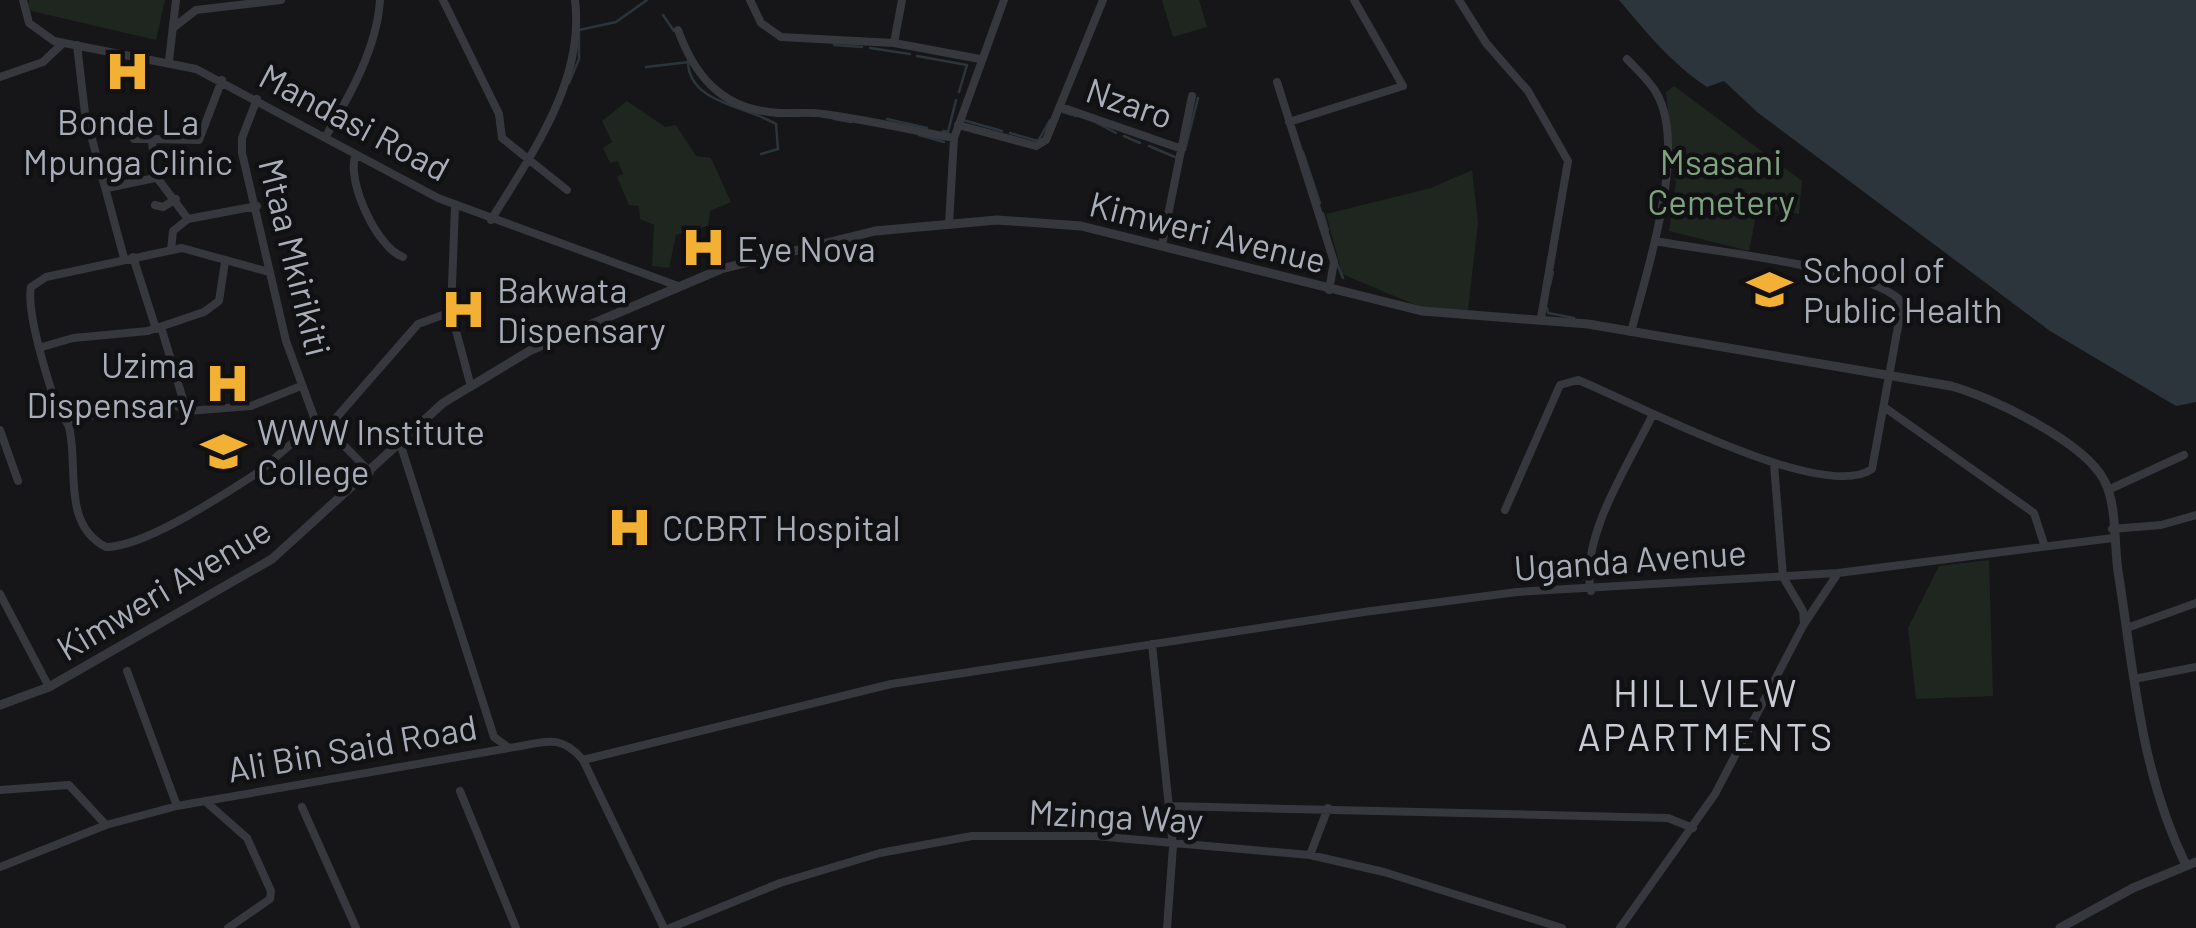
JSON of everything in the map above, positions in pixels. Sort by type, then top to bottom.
[{"type":"street","points":[[0,77],[43,62],[62,44],[35,31],[25,16],[23,0]]},
{"type":"street","points":[[168,60],[176,0]]},
{"type":"street","points":[[174,28],[196,10],[281,0]]},
{"type":"street","points":[[326,136],[355,82],[376,26],[380,0]]},
{"type":"street","points":[[443,0],[499,114],[502,138],[567,190]]},
{"type":"street","points":[[492,220],[572,68],[577,48],[575,0]]},
{"type":"street","points":[[750,0],[761,23],[781,37],[894,43],[980,59]]},
{"type":"street","points":[[894,43],[902,0]]},
{"type":"street","points":[[950,224],[954,138],[1004,0]]},
{"type":"street","points":[[958,126],[1040,146],[1061,107],[1102,0]]},
{"type":"street","points":[[1290,122],[1402,86],[1354,0]]},
{"type":"street","points":[[1460,0],[1486,43],[1528,90],[1568,161],[1569,176],[1542,318]]},
{"type":"street","points":[[678,30],[702,78],[740,105],[770,112],[817,112],[894,123],[954,138]]},
{"type":"street","name":"Mandasi Road","points":[[62,44],[168,60],[222,80],[326,136],[355,157],[455,206],[678,286]]},
{"type":"street","points":[[77,45],[89,128],[106,188],[188,411],[251,406],[301,386]]},
{"type":"street","points":[[1626,59],[1659,96],[1664,123],[1663,211],[1631,332]]},
{"type":"street","points":[[188,219],[154,175],[152,138],[199,140],[222,80]]},
{"type":"street","points":[[1277,82],[1334,262],[1328,290]]},
{"type":"street","points":[[1162,246],[1192,96]]},
{"type":"street","name":"Mtaa Mkirikiti","points":[[257,99],[241,145],[269,272],[301,386],[318,428]]},
{"type":"street","name":"Nzaro","points":[[1061,107],[1182,149]]},
{"type":"street","points":[[89,128],[131,124],[134,139],[148,140]]},
{"type":"street","points":[[355,157],[352,166],[366,214],[391,252],[403,257]]},
{"type":"street","points":[[106,188],[146,182],[154,175]]},
{"type":"street","points":[[155,205],[163,207],[176,199]]},
{"type":"street","points":[[171,250],[173,231],[188,219],[257,206]]},
{"type":"street","points":[[455,206],[450,312],[470,383]]},
{"type":"street","name":"Kimweri Avenue","points":[[0,705],[48,687],[272,559],[470,383],[530,350],[678,286],[789,249],[875,231],[997,220],[1054,223],[1422,311],[1542,318],[1951,386],[1992,399],[2088,462],[2108,490]]},
{"type":"street","points":[[1506,510],[1563,382],[1578,380],[1718,445],[1774,464],[1868,473],[1874,465],[1901,310],[1898,299],[1883,287],[1745,254],[1654,241]]},
{"type":"street","points":[[269,272],[186,248],[46,277],[31,287],[31,304],[58,409],[67,422],[74,500],[92,537],[106,547],[139,540],[254,474],[296,438],[329,426],[418,324],[450,312]]},
{"type":"street","points":[[42,347],[73,338],[158,328],[216,304],[224,262]]},
{"type":"street","points":[[67,422],[112,412],[185,406]]},
{"type":"street","points":[[1884,407],[2034,514],[2044,544]]},
{"type":"street","points":[[1592,591],[1588,574],[1593,543],[1654,414]]},
{"type":"street","points":[[329,426],[370,472]]},
{"type":"street","points":[[0,430],[18,481]]},
{"type":"street","points":[[400,443],[489,725],[494,737],[509,748]]},
{"type":"street","points":[[2060,928],[2191,863],[2164,821],[2147,764],[2108,490],[2184,455]]},
{"type":"street","points":[[1774,464],[1784,576],[1802,611],[1804,624]]},
{"type":"street","name":"Uganda Avenue","points":[[583,760],[891,684],[1152,644],[1517,592],[1592,591],[1838,573],[2112,534],[2196,515]]},
{"type":"street","points":[[1620,928],[1693,828],[1804,624],[1838,573]]},
{"type":"street","points":[[0,594],[48,687]]},
{"type":"street","points":[[2126,628],[2196,603]]},
{"type":"street","points":[[1152,644],[1173,846],[1167,928]]},
{"type":"street","points":[[2134,679],[2196,667]]},
{"type":"street","points":[[127,671],[177,806]]},
{"type":"street","name":"Ali Bin Said Road","points":[[0,867],[106,825],[177,806],[548,739],[564,741],[583,760]]},
{"type":"street","points":[[583,760],[667,928]]},
{"type":"street","points":[[0,790],[69,785],[106,825]]},
{"type":"street","points":[[460,791],[516,928]]},
{"type":"street","name":"Ali Bin Said Road","points":[[205,801],[247,838],[271,891],[270,899],[262,907],[228,928]]},
{"type":"street","name":"Mzinga Way","points":[[1170,806],[1668,818],[1693,828]]},
{"type":"street","name":"Ali Bin Said Road","points":[[302,807],[356,928]]},
{"type":"street","points":[[1310,855],[1328,808]]},
{"type":"street","name":"Mzinga Way","points":[[667,928],[780,883],[880,853],[972,836],[1095,836],[1173,846],[1310,855],[1384,872],[1562,928]]},
{"type":"green space","points":[[29,0],[165,0],[156,40],[27,10]]},
{"type":"green space","points":[[1162,0],[1199,0],[1207,27],[1173,37]]},
{"type":"green space","name":"Msasani Cemetery","points":[[1674,86],[1802,181],[1799,214],[1758,206],[1749,251],[1669,231],[1676,183],[1666,92]]},
{"type":"green space","points":[[627,101],[665,127],[676,125],[696,156],[711,158],[731,202],[710,211],[708,226],[676,235],[669,268],[652,266],[654,225],[640,219],[639,206],[629,205],[617,177],[623,174],[618,161],[610,163],[603,148],[612,142],[602,121]]},
{"type":"green space","points":[[1472,170],[1478,222],[1468,311],[1425,309],[1342,274],[1326,214],[1431,188]]},
{"type":"green space","points":[[1989,560],[1993,696],[1916,699],[1908,628],[1939,566]]},
{"type":"shaded area","points":[[1619,0],[2196,0],[2196,402],[2176,406],[2050,331],[1757,112],[1724,81],[1707,87],[1694,78],[1660,47]]},
{"type":"waterway","points":[[569,83],[579,59],[579,30],[616,22],[647,0]]},
{"type":"waterway","points":[[663,15],[674,31]]},
{"type":"waterway","points":[[834,45],[862,47]]},
{"type":"waterway","points":[[870,48],[910,54]]},
{"type":"waterway","points":[[917,56],[967,65],[959,92]]},
{"type":"waterway","points":[[688,60],[690,74],[707,94],[776,124],[778,149],[761,154]]},
{"type":"waterway","points":[[646,67],[689,62]]},
{"type":"waterway","points":[[1185,150],[1198,98]]},
{"type":"waterway","points":[[943,131],[948,132],[956,100]]},
{"type":"waterway","points":[[1063,112],[1076,116]]},
{"type":"waterway","points":[[834,119],[851,122]]},
{"type":"waterway","points":[[887,119],[927,128]]},
{"type":"waterway","points":[[963,120],[1002,131]]},
{"type":"waterway","points":[[1010,133],[1038,141],[1050,120]]},
{"type":"waterway","points":[[1097,123],[1116,133]]},
{"type":"waterway","points":[[919,135],[944,142]]},
{"type":"waterway","points":[[1124,136],[1140,143]]},
{"type":"waterway","points":[[1149,146],[1175,157]]},
{"type":"waterway","points":[[1303,152],[1320,203]]},
{"type":"waterway","points":[[1323,213],[1328,230]]},
{"type":"waterway","points":[[1336,261],[1343,278]]},
{"type":"waterway","points":[[1550,285],[1553,272]]},
{"type":"waterway","points":[[1547,308],[1548,313],[1574,318]]},
{"type":"place","name":"Bonde La Mpunga Clinic","points":[[128,71]]},
{"type":"place","name":"Eye Nova","points":[[704,248]]},
{"type":"place","name":"School of Public Health","points":[[1770,289]]},
{"type":"place","name":"Bakwata Dispensary","points":[[464,309]]},
{"type":"place","name":"Uzima Dispensary","points":[[228,384]]},
{"type":"place","name":"WWW Institute College","points":[[224,451]]},
{"type":"place","name":"CCBRT Hospital","points":[[629,527]]},
{"type":"district","name":"HILLVIEW APARTMENTS","points":[[1706,714]]}]
